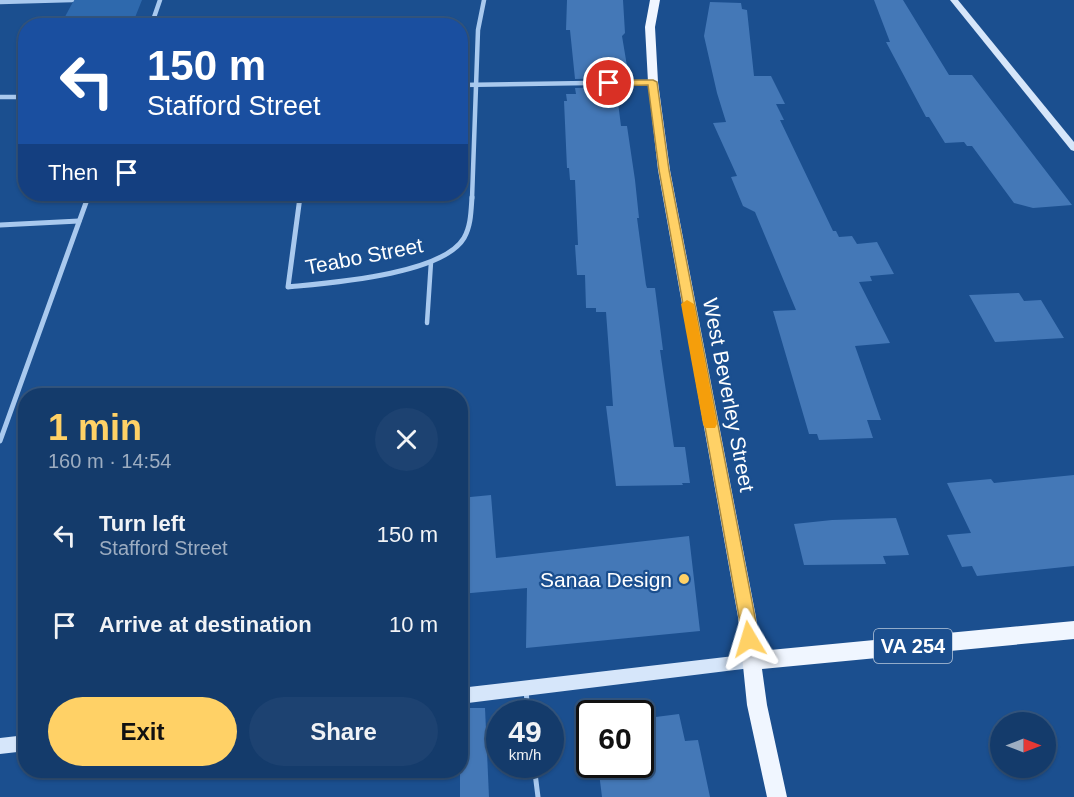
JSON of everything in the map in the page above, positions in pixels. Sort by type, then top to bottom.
[{"type":"main road","name":"West Beverley Street","points":[[655,0],[651,27],[653,82],[664,170],[747,617],[757,705],[777,797]]},
{"type":"main road","name":"VA 254","points":[[751,661],[1074,630]]},
{"type":"street","points":[[0,2],[72,0]]},
{"type":"street","points":[[154,18],[160,0]]},
{"type":"street","name":"Teabo Street","points":[[299,201],[288,287],[371,277],[431,262],[461,243],[469,226],[478,30],[484,0]]},
{"type":"street","points":[[954,0],[1074,148]]},
{"type":"street","points":[[468,85],[653,82]]},
{"type":"street","points":[[0,97],[18,97]]},
{"type":"street","points":[[19,388],[87,201]]},
{"type":"street","points":[[0,225],[80,221]]},
{"type":"street","points":[[0,441],[18,392]]},
{"type":"street","points":[[468,695],[751,661]]},
{"type":"street","points":[[0,746],[18,744]]},
{"type":"lane","points":[[427,323],[431,262]]},
{"type":"lane","points":[[526,689],[527,700]]},
{"type":"lane","points":[[536,778],[538,797]]},
{"type":"shaded area","points":[[74,0],[142,0],[135,18],[64,18]]},
{"type":"building","points":[[567,0],[623,0],[625,33],[622,36],[627,66],[614,78],[575,79],[570,30],[566,30]]},
{"type":"building","points":[[874,0],[903,0],[949,75],[972,75],[1072,205],[1033,208],[1014,203],[972,146],[967,146],[964,142],[945,143],[929,117],[926,117],[886,42],[890,42]]},
{"type":"building","points":[[710,2],[741,3],[742,9],[747,10],[754,76],[771,76],[785,104],[776,104],[784,120],[780,120],[833,231],[836,231],[839,237],[852,236],[857,244],[877,242],[894,274],[870,276],[872,281],[859,282],[890,343],[855,346],[881,420],[867,420],[873,438],[819,440],[817,434],[809,434],[773,311],[796,310],[755,212],[743,206],[731,177],[737,176],[713,123],[726,122],[704,36]]},
{"type":"building","points":[[616,87],[621,126],[627,126],[646,285],[647,288],[655,288],[663,350],[660,350],[674,447],[685,447],[690,483],[682,483],[683,485],[616,486],[606,406],[613,406],[606,312],[596,312],[596,308],[586,308],[585,275],[577,275],[575,180],[570,180],[569,168],[567,168],[564,101],[567,101],[566,94],[576,94],[575,88]]},
{"type":"building","points":[[1019,293],[1024,301],[1041,300],[1064,338],[995,342],[969,295]]},
{"type":"building","points":[[1074,475],[1074,566],[977,576],[972,566],[962,567],[947,535],[971,533],[947,483],[991,479],[994,483]]},
{"type":"building","points":[[491,495],[496,558],[689,536],[700,631],[526,648],[527,588],[468,593],[468,497]]},
{"type":"building","points":[[896,518],[909,555],[883,556],[886,564],[804,565],[794,524]]},
{"type":"building","points":[[468,708],[485,708],[486,778],[488,778],[489,797],[460,797],[460,778],[468,778]]},
{"type":"building","points":[[679,714],[685,741],[698,740],[710,797],[602,797],[600,778],[654,778],[654,717]]},
{"type":"slow traffic","points":[[687,304],[710,424]]},
{"type":"place","name":"Sanaa Design","points":[[684,579]]},
{"type":"route","points":[[609,83],[653,82],[664,170],[747,617],[749,639]]}]
